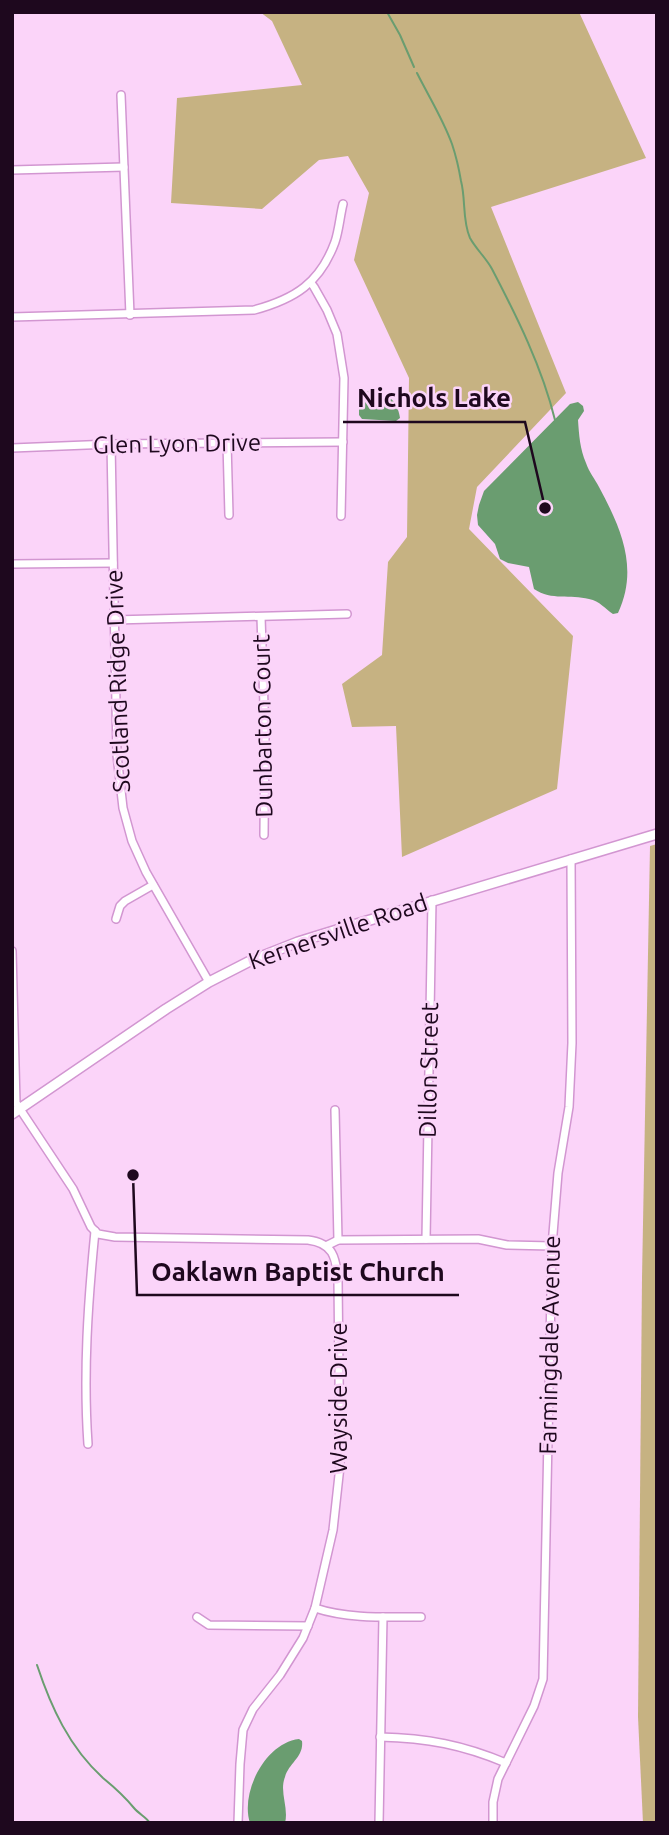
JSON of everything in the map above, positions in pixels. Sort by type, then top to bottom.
[{"type":"main road","name":"Kernersville Road","points":[[16,1112],[166,1009],[209,982],[250,961],[298,942],[432,900],[657,834]]},
{"type":"street","points":[[121,95],[130,315]]},
{"type":"street","points":[[12,170],[124,167]]},
{"type":"street","points":[[12,317],[254,310],[277,304],[311,283],[335,242],[343,204]]},
{"type":"street","points":[[311,283],[332,321],[344,378],[341,516]]},
{"type":"street","name":"Glen Lyon Drive","points":[[12,448],[111,444],[343,442]]},
{"type":"street","points":[[227,443],[229,515]]},
{"type":"street","name":"Scotland Ridge Drive","points":[[111,444],[120,790],[132,841],[153,885],[209,982]]},
{"type":"street","points":[[12,564],[113,563]]},
{"type":"street","points":[[114,620],[347,614]]},
{"type":"street","name":"Dunbarton Court","points":[[261,617],[265,735],[264,835]]},
{"type":"street","name":"Farmingdale Avenue","points":[[493,1823],[495,1792],[544,1679],[552,1247],[554,1204],[569,1107],[572,859]]},
{"type":"street","points":[[116,919],[120,906],[125,901],[153,885]]},
{"type":"street","name":"Dillon Street","points":[[426,1240],[432,900]]},
{"type":"street","points":[[12,951],[16,1112],[73,1189],[88,1223],[102,1235],[299,1239],[314,1240],[326,1246],[338,1240],[478,1239],[507,1245],[552,1247]]},
{"type":"street","points":[[335,1110],[338,1240]]},
{"type":"street","points":[[88,1444],[85,1373],[95,1231]]},
{"type":"street","name":"Wayside Drive","points":[[238,1823],[243,1730],[253,1709],[294,1654],[308,1626],[315,1608],[333,1530],[340,1466],[338,1280],[332,1252],[326,1246]]},
{"type":"street","points":[[315,1608],[341,1614],[421,1617]]},
{"type":"street","points":[[197,1617],[209,1625],[308,1626]]},
{"type":"street","points":[[379,1823],[383,1617]]},
{"type":"street","points":[[380,1737],[404,1737],[446,1743],[506,1763]]},
{"type":"shaded area","points":[[260,12],[579,12],[646,158],[491,207],[566,393],[477,487],[469,529],[573,636],[557,789],[402,857],[396,726],[352,727],[342,684],[382,655],[388,562],[407,537],[409,378],[354,260],[369,193],[348,156],[319,160],[262,209],[171,203],[177,98],[302,85],[272,21]]},
{"type":"shaded area","points":[[373,391],[391,399],[400,418],[396,421],[362,419],[359,415],[359,395]]},
{"type":"shaded area","points":[[578,402],[584,411],[578,420],[584,458],[614,518],[625,548],[627,580],[618,613],[613,614],[593,600],[548,595],[534,589],[529,567],[500,559],[495,544],[478,525],[477,515],[484,491],[570,404]]},
{"type":"shaded area","points":[[657,844],[657,1823],[643,1823],[638,1717],[642,1278],[650,846]]},
{"type":"shaded area","points":[[299,1739],[302,1741],[301,1751],[283,1783],[285,1823],[250,1823],[249,1798],[258,1771],[276,1750]]},
{"type":"waterway","points":[[387,12],[414,67]]},
{"type":"waterway","points":[[417,73],[452,144],[470,238],[492,269],[519,324],[536,362],[555,420]]},
{"type":"waterway","points":[[37,1665],[62,1726],[80,1753],[150,1823]]},
{"type":"place","name":"Nichols Lake","points":[[545,508]]},
{"type":"place","name":"Oaklawn Baptist Church","points":[[133,1175]]}]
